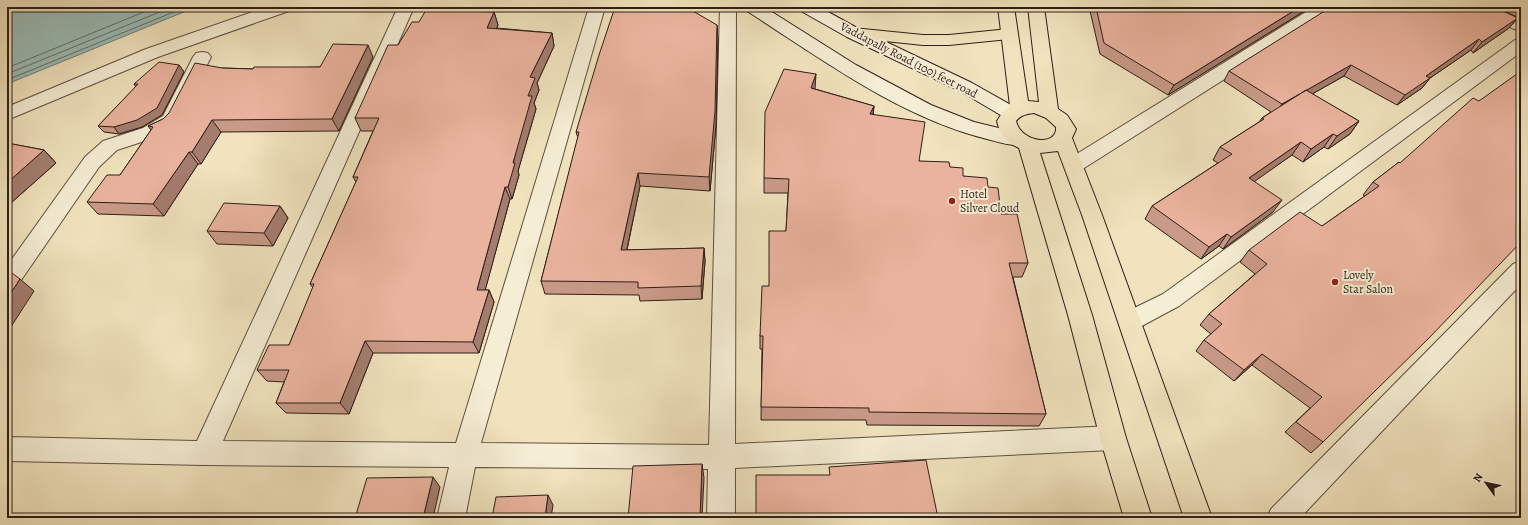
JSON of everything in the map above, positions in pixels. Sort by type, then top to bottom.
[{"type":"main road","points":[[1006,7],[1015,111]]},
{"type":"main road","points":[[1036,7],[1049,111]]},
{"type":"main road","points":[[853,33],[923,40],[949,40],[1009,34]]},
{"type":"main road","points":[[1034,107],[1049,111],[1061,119],[1066,129],[1063,139],[1054,145],[1041,147],[1022,142],[1008,130],[1006,121],[1015,111],[1034,107]]},
{"type":"main road","points":[[1063,139],[1074,165],[1130,322],[1198,518]]},
{"type":"main road","points":[[1022,142],[1080,315],[1113,438],[1138,518]]},
{"type":"street","points":[[7,114],[152,53],[284,7]]},
{"type":"street","points":[[205,453],[406,7]]},
{"type":"street","points":[[451,518],[465,455],[597,7]]},
{"type":"street","points":[[721,518],[728,7]]},
{"type":"street","points":[[753,7],[840,63],[896,95],[951,121],[1022,142]]},
{"type":"street","name":"Vaddapally Road (100) feet road","points":[[808,7],[853,33],[1015,111]]},
{"type":"street","points":[[1074,165],[1326,7]]},
{"type":"street","points":[[1480,7],[1521,27]]},
{"type":"street","points":[[1130,322],[1171,300],[1521,44]]},
{"type":"street","points":[[7,282],[101,151],[112,144],[151,134],[164,126],[170,120],[202,57]]},
{"type":"street","points":[[1281,518],[1521,270]]},
{"type":"street","points":[[7,449],[205,453],[722,457],[1113,438]]},
{"type":"water","points":[[7,7],[196,7],[7,84]]},
{"type":"building","points":[[615,7],[686,7],[717,25],[715,111],[709,177],[638,173],[621,250],[704,248],[701,286],[638,288],[638,282],[541,281],[579,132],[576,132]]},
{"type":"building","points":[[1096,7],[1300,7],[1174,85],[1104,43]]},
{"type":"building","points":[[1331,7],[1494,7],[1518,18],[1482,42],[1479,39],[1426,76],[1430,78],[1405,95],[1351,65],[1282,104],[1229,71]]},
{"type":"building","points":[[426,10],[494,12],[487,28],[552,33],[530,77],[535,78],[528,96],[532,96],[513,163],[515,163],[508,187],[505,187],[477,290],[489,290],[473,342],[365,341],[340,403],[276,403],[289,370],[257,370],[269,345],[289,345],[314,284],[310,284],[358,177],[353,177],[379,118],[355,118],[388,45],[398,45],[412,22],[419,22]]},
{"type":"building","points":[[333,44],[368,45],[332,119],[212,120],[192,152],[189,152],[153,204],[87,202],[107,175],[120,175],[153,127],[148,126],[163,119],[169,113],[195,63],[222,68],[253,69],[254,67],[320,67]]},
{"type":"building","points":[[159,62],[179,65],[157,108],[137,120],[114,127],[98,126],[138,84],[134,84]]},
{"type":"building","points":[[784,69],[816,74],[811,88],[874,106],[870,114],[925,122],[919,161],[949,162],[950,167],[963,168],[963,176],[987,178],[988,187],[998,188],[1001,214],[1017,214],[1028,263],[1009,263],[1046,414],[869,412],[869,408],[761,407],[763,336],[760,336],[762,286],[769,286],[769,231],[786,231],[789,179],[764,178],[765,112]]},
{"type":"building","points":[[1521,71],[1521,242],[1429,338],[1323,442],[1296,422],[1322,397],[1262,354],[1244,370],[1204,340],[1222,324],[1209,314],[1267,264],[1249,250],[1300,212],[1322,226],[1379,186],[1373,182],[1399,162],[1400,163],[1473,98],[1479,101]]},
{"type":"building","points":[[1306,90],[1359,121],[1337,136],[1333,134],[1311,149],[1301,142],[1249,178],[1282,200],[1231,237],[1227,234],[1209,247],[1152,206],[1232,154],[1220,147]]},
{"type":"building","points":[[7,143],[44,150],[7,183]]},
{"type":"building","points":[[224,203],[280,206],[264,233],[207,231]]},
{"type":"building","points":[[8,270],[20,279],[7,299],[7,271]]},
{"type":"building","points":[[926,460],[938,518],[756,518],[756,475],[830,475],[829,467]]},
{"type":"building","points":[[702,464],[700,518],[628,518],[633,466]]},
{"type":"building","points":[[433,477],[423,518],[355,518],[367,478]]},
{"type":"building","points":[[548,495],[545,518],[492,518],[496,497]]},
{"type":"place","name":"Hotel Silver Cloud","points":[[952,201]]},
{"type":"place","name":"Lovely Star Salon","points":[[1335,282]]}]
